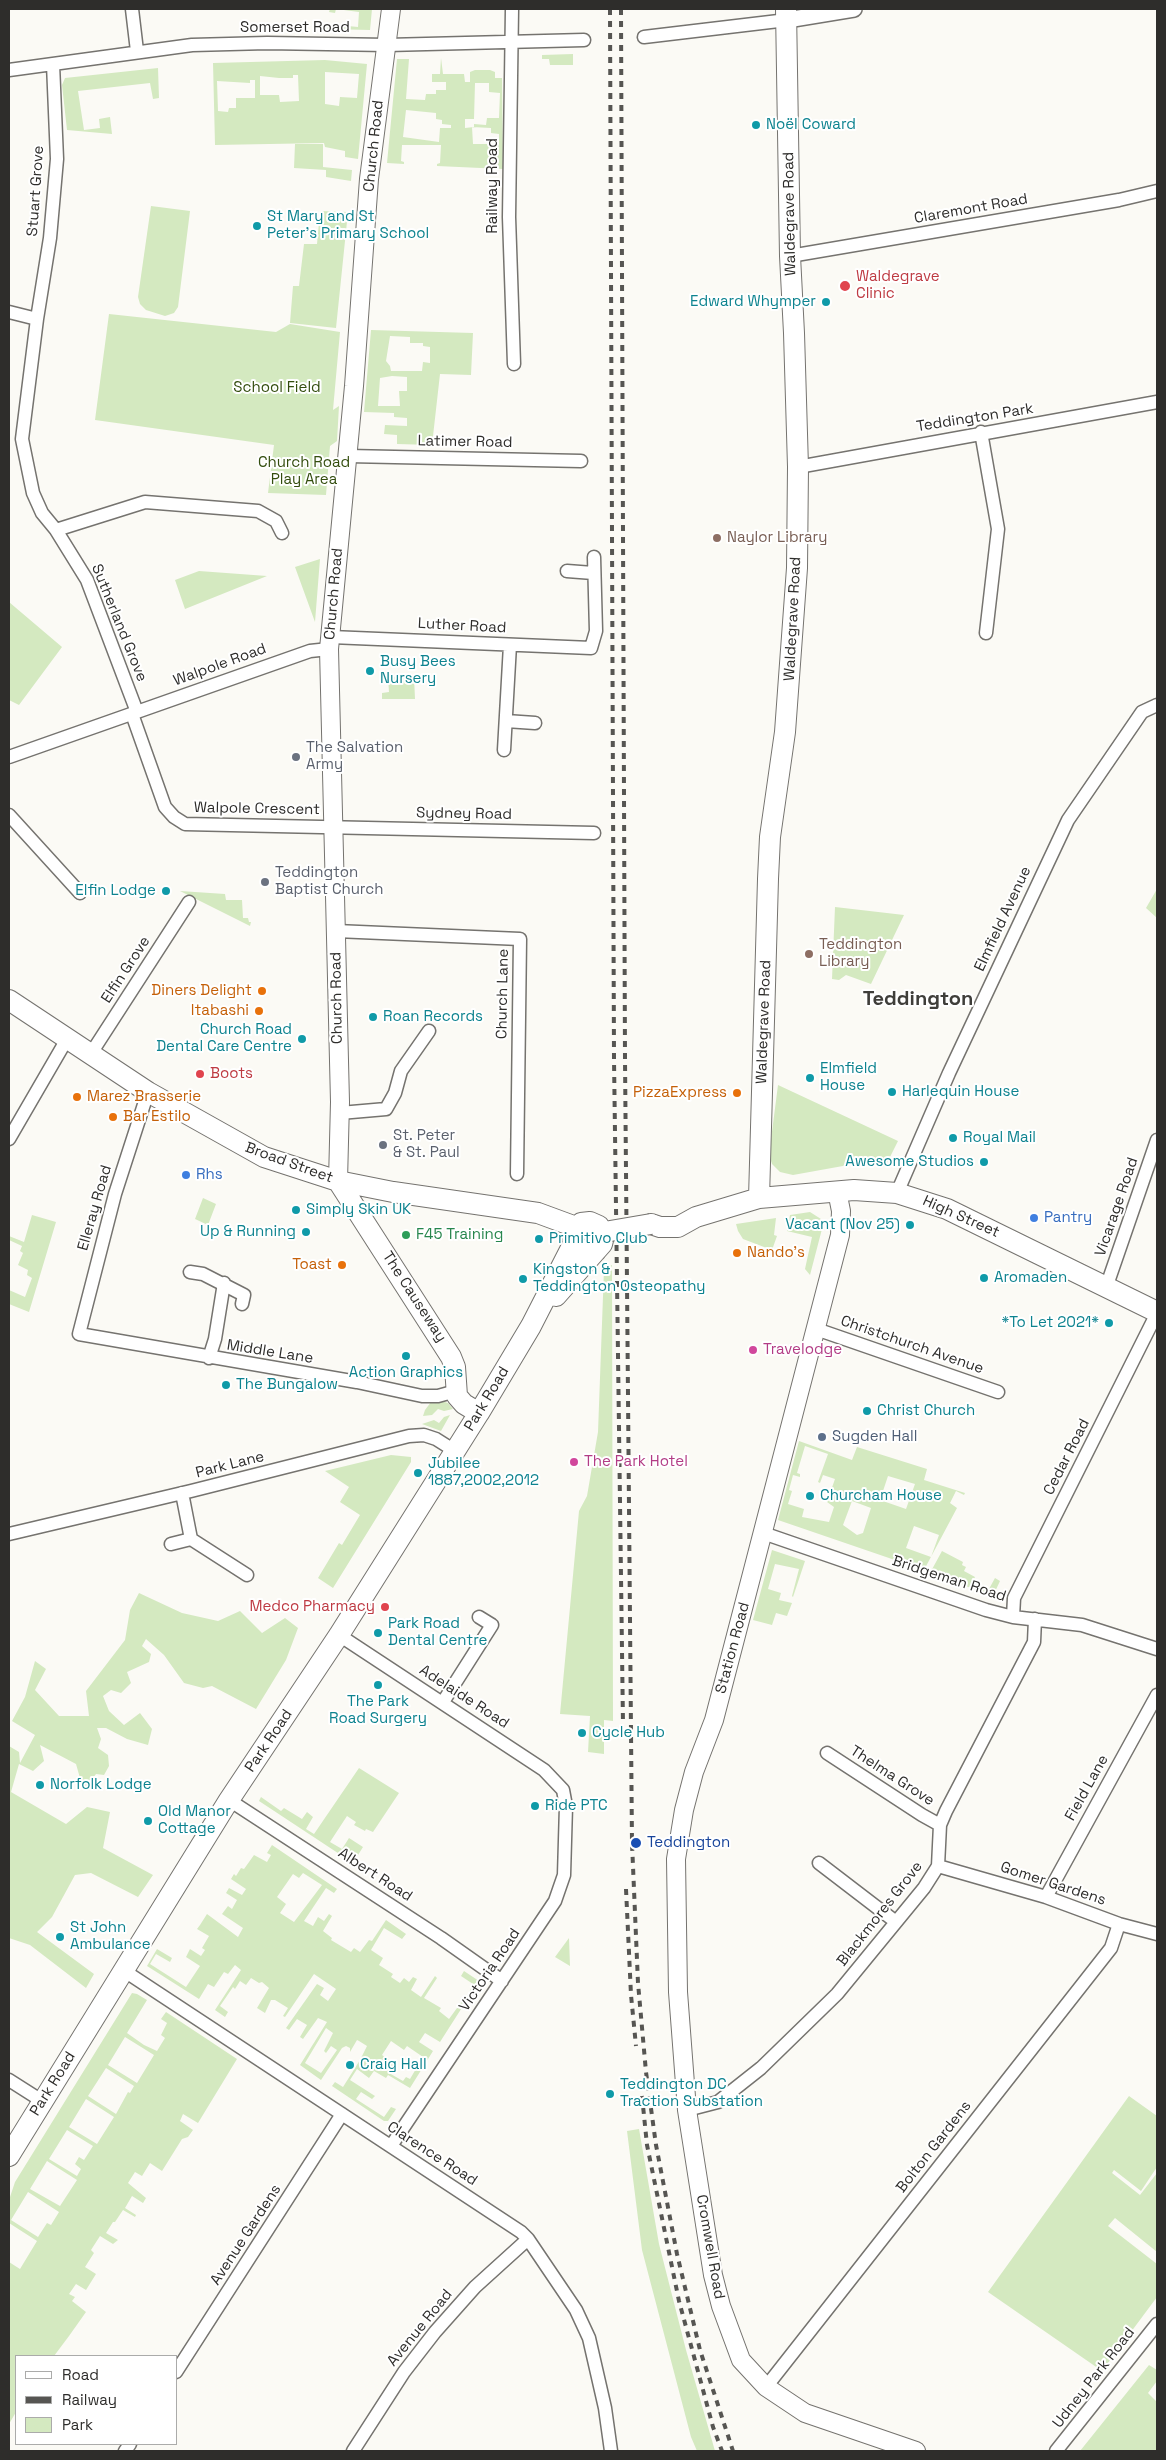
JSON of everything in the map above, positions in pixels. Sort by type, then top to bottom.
[{"type":"main road","name":"Church Road","points":[[338,1181],[340,1113],[330,643],[348,456],[369,179],[392,9]]},
{"type":"main road","name":"Waldegrave Road","points":[[759,1198],[770,837],[789,689],[797,568],[798,466],[790,256],[787,14]]},
{"type":"main road","name":"Broad Street","points":[[9,1000],[148,1092],[264,1157],[338,1181],[393,1192],[538,1213],[575,1235]]},
{"type":"main road","name":"The Causeway","points":[[338,1181],[451,1356],[455,1367],[456,1391]]},
{"type":"main road","name":"High Street","points":[[603,1238],[651,1224],[664,1216],[682,1214],[696,1217],[759,1198],[837,1191],[869,1190],[897,1193],[932,1202],[1107,1285],[1157,1313]]},
{"type":"main road","name":"Station Road","points":[[686,2110],[676,1953],[676,1859],[684,1810],[694,1772],[714,1720],[840,1235],[841,1211],[837,1191]]},
{"type":"main road","points":[[590,1222],[599,1226],[603,1238],[585,1252],[575,1235],[580,1223],[590,1222]]},
{"type":"main road","name":"Park Road","points":[[9,2156],[229,1800],[339,1635],[479,1413],[530,1326],[575,1235]]},
{"type":"main road","name":"Park Road","points":[[530,1326],[582,1266],[603,1238]]},
{"type":"main road","points":[[456,1391],[460,1400],[479,1413]]},
{"type":"main road","name":"Cromwell Road","points":[[686,2110],[713,2275],[721,2306],[741,2360],[766,2387],[805,2413],[916,2451]]},
{"type":"street","points":[[132,9],[137,51]]},
{"type":"street","name":"Railway Road","points":[[512,9],[509,216],[514,364]]},
{"type":"street","points":[[644,37],[787,14],[854,9]]},
{"type":"street","name":"Somerset Road","points":[[9,70],[192,45],[267,42],[387,45],[584,40]]},
{"type":"street","name":"Stuart Grove","points":[[37,319],[50,238],[56,159],[53,64]]},
{"type":"street","name":"Claremont Road","points":[[790,256],[1119,200],[1157,191]]},
{"type":"street","points":[[9,312],[37,319]]},
{"type":"street","name":"Sutherland Grove","points":[[37,319],[22,439],[33,493],[42,513],[56,530],[87,580],[135,713]]},
{"type":"street","name":"Teddington Park","points":[[798,466],[1157,402]]},
{"type":"street","points":[[982,432],[998,530],[986,633]]},
{"type":"street","name":"Latimer Road","points":[[348,456],[582,460]]},
{"type":"street","points":[[56,530],[144,502],[258,511],[276,521],[282,533]]},
{"type":"street","points":[[567,571],[593,573],[594,557]]},
{"type":"street","name":"Luther Road","points":[[330,643],[591,648],[596,631],[593,573]]},
{"type":"street","name":"Walpole Road","points":[[9,757],[330,643]]},
{"type":"street","points":[[504,750],[510,645]]},
{"type":"street","name":"Elmfield Avenue","points":[[897,1193],[949,1073],[1068,820],[1142,712],[1157,705]]},
{"type":"street","name":"Walpole Crescent","points":[[135,713],[165,807],[174,817],[186,824],[334,828]]},
{"type":"street","points":[[506,721],[535,723]]},
{"type":"street","points":[[9,815],[80,893]]},
{"type":"street","name":"Sydney Road","points":[[334,828],[594,833]]},
{"type":"street","name":"Elfin Grove","points":[[90,1055],[189,902]]},
{"type":"street","name":"Church Lane","points":[[336,931],[520,939],[517,1174]]},
{"type":"street","points":[[340,1113],[386,1109],[395,1092],[401,1071],[429,1031]]},
{"type":"street","points":[[9,1139],[66,1039]]},
{"type":"street","name":"Elleray Road","points":[[79,1334],[115,1194],[148,1092]]},
{"type":"street","name":"Vicarage Road","points":[[1107,1285],[1157,1140]]},
{"type":"street","points":[[190,1272],[202,1274],[224,1283],[244,1295],[242,1304]]},
{"type":"street","points":[[209,1358],[215,1339],[224,1283]]},
{"type":"street","name":"Cedar Road","points":[[1013,1617],[1014,1598],[1157,1313]]},
{"type":"street","name":"Christchurch Avenue","points":[[816,1329],[998,1392]]},
{"type":"street","name":"Middle Lane","points":[[79,1334],[209,1358],[357,1382],[422,1396],[438,1396],[456,1391]]},
{"type":"street","name":"Park Lane","points":[[9,1534],[182,1494],[409,1436],[424,1435],[436,1439],[455,1451]]},
{"type":"street","points":[[182,1494],[191,1540]]},
{"type":"street","name":"Bridgeman Road","points":[[763,1533],[986,1610],[1013,1617],[1082,1625],[1157,1649]]},
{"type":"street","points":[[170,1544],[191,1540],[247,1575]]},
{"type":"street","points":[[443,1702],[492,1625],[479,1617]]},
{"type":"street","name":"Blackmores Grove","points":[[686,2110],[718,2102],[761,2068],[837,1994],[896,1922],[938,1866],[940,1825],[1034,1642],[1035,1619]]},
{"type":"street","name":"Adelaide Road","points":[[339,1635],[544,1770],[558,1783],[564,1794]]},
{"type":"street","name":"Field Lane","points":[[1046,1898],[1157,1695]]},
{"type":"street","name":"Thelma Grove","points":[[827,1752],[940,1825]]},
{"type":"street","name":"Victoria Road","points":[[391,2146],[549,1912],[564,1875],[564,1794]]},
{"type":"street","name":"Albert Road","points":[[229,1800],[441,1938],[502,1981]]},
{"type":"street","points":[[819,1863],[896,1922]]},
{"type":"street","name":"Gomer Gardens","points":[[938,1866],[1046,1898],[1119,1924],[1157,1934]]},
{"type":"street","name":"Bolton Gardens","points":[[766,2387],[1111,1948],[1119,1924]]},
{"type":"street","name":"Clarence Road","points":[[123,1970],[521,2232],[528,2239],[572,2304],[589,2338],[605,2408],[611,2451]]},
{"type":"street","points":[[9,2080],[42,2101]]},
{"type":"street","name":"Avenue Gardens","points":[[178,2369],[342,2114]]},
{"type":"street","name":"Avenue Road","points":[[353,2451],[404,2372],[435,2332],[475,2287],[528,2239]]},
{"type":"street","name":"Udney Park Road","points":[[1056,2451],[1157,2324]]},
{"type":"green space","points":[[330,9],[336,9],[335,13],[329,12]]},
{"type":"green space","points":[[336,9],[372,9],[370,30],[327,29],[328,24],[358,27],[359,12]]},
{"type":"green space","points":[[573,54],[573,65],[550,65],[549,59],[542,59],[542,55]]},
{"type":"green space","points":[[441,58],[443,74],[464,74],[465,82],[470,82],[470,72],[475,70],[490,70],[495,72],[495,78],[502,78],[503,169],[437,166],[440,163],[441,145],[402,145],[401,161],[404,164],[387,163],[397,59],[409,59],[406,99],[425,100],[426,94],[436,94],[436,90],[446,90],[446,82],[432,82],[432,74],[440,74]],"holes":[[[475,83],[489,83],[489,92],[500,93],[499,118],[487,118],[486,125],[474,124],[473,127],[491,128],[491,133],[499,134],[499,144],[473,144],[472,127],[465,128],[465,119],[474,119]],[[406,110],[436,113],[436,119],[442,120],[442,124],[451,125],[451,128],[440,128],[439,142],[403,137]]]},
{"type":"green space","points":[[325,60],[367,64],[358,159],[345,157],[345,151],[325,147],[324,143],[215,145],[213,63]],"holes":[[[325,72],[359,74],[357,98],[340,97],[339,106],[325,104]],[[293,75],[298,75],[299,101],[280,102],[279,95],[260,95],[260,76],[293,78]],[[250,80],[255,80],[255,98],[236,98],[236,108],[229,108],[228,112],[218,111],[217,81],[250,83]]]},
{"type":"green space","points":[[158,68],[159,98],[153,99],[150,83],[78,91],[84,130],[100,128],[99,119],[110,117],[112,134],[67,130],[62,85],[65,78]]},
{"type":"green space","points":[[295,144],[323,144],[323,167],[352,170],[351,181],[326,177],[326,170],[294,168]]},
{"type":"green space","points":[[151,206],[190,211],[178,307],[174,313],[165,316],[146,310],[140,304],[138,297]]},
{"type":"green space","points":[[320,211],[348,212],[336,328],[290,323],[293,286],[299,286],[304,244],[317,244]]},
{"type":"green space","name":"School Field","points":[[109,314],[276,332],[290,324],[340,332],[333,410],[339,406],[337,441],[330,446],[326,495],[268,493],[274,445],[95,420]]},
{"type":"green space","points":[[371,330],[473,333],[471,375],[440,374],[432,445],[397,444],[397,435],[384,434],[385,425],[407,426],[407,418],[394,417],[394,413],[364,412]],"holes":[[[390,336],[410,337],[410,343],[423,343],[423,346],[430,347],[430,363],[423,362],[422,371],[391,371],[386,361]],[[392,376],[407,377],[407,391],[399,391],[400,406],[378,406],[380,378]]]},
{"type":"green space","points":[[320,559],[315,622],[295,567]]},
{"type":"green space","points":[[199,571],[267,576],[185,609],[175,580]]},
{"type":"green space","points":[[9,602],[62,647],[19,705],[9,700]]},
{"type":"green space","points":[[414,676],[415,699],[382,699],[382,693],[389,692],[388,677]]},
{"type":"green space","points":[[1157,889],[1157,918],[1146,908]]},
{"type":"green space","points":[[180,891],[225,894],[226,900],[242,900],[243,918],[248,918],[249,922],[251,922],[250,926]]},
{"type":"green space","points":[[835,907],[904,915],[871,984],[846,975],[839,980],[832,979]]},
{"type":"green space","points":[[778,1085],[898,1141],[885,1167],[859,1157],[854,1164],[793,1175],[780,1172],[772,1164],[769,1155]]},
{"type":"green space","points":[[203,1198],[216,1204],[208,1225],[195,1219]]},
{"type":"green space","points":[[810,1212],[821,1219],[822,1229],[810,1275],[805,1269],[812,1237],[787,1231],[790,1215]]},
{"type":"green space","points":[[32,1215],[56,1222],[29,1312],[9,1304],[9,1290],[25,1297],[32,1278],[27,1275],[28,1270],[18,1265],[23,1253],[20,1251],[22,1246],[9,1240],[9,1236],[24,1242]]},
{"type":"green space","points":[[776,1218],[774,1235],[777,1236],[772,1250],[743,1239],[736,1224]]},
{"type":"green space","points":[[612,1265],[613,1721],[604,1720],[604,1754],[588,1752],[590,1716],[560,1714],[579,1511],[587,1496],[598,1432],[604,1269]]},
{"type":"green space","points":[[439,1400],[448,1403],[453,1409],[444,1411],[438,1409],[432,1415],[423,1416],[431,1402]]},
{"type":"green space","points":[[450,1415],[441,1431],[422,1424],[434,1420],[439,1423],[444,1417]]},
{"type":"green space","points":[[799,1441],[852,1460],[857,1447],[927,1469],[924,1480],[965,1493],[964,1495],[956,1491],[950,1503],[957,1508],[931,1557],[924,1570],[778,1520]],"holes":[[[805,1446],[828,1454],[818,1482],[820,1483],[823,1475],[835,1479],[827,1502],[834,1507],[829,1522],[802,1517],[804,1509],[788,1504],[792,1491],[789,1490],[793,1475],[800,1477],[800,1474],[797,1473]],[[888,1476],[915,1484],[906,1509],[880,1500]],[[852,1501],[871,1508],[863,1533],[857,1535],[843,1525]],[[914,1526],[939,1535],[931,1557],[906,1548]]]},
{"type":"green space","points":[[391,1455],[411,1457],[411,1462],[333,1588],[318,1578],[339,1543],[342,1545],[360,1515],[340,1502],[349,1487],[325,1471]]},
{"type":"green space","points":[[772,1550],[805,1561],[793,1597],[799,1569],[775,1564],[768,1589],[781,1593],[779,1600],[792,1603],[787,1616],[776,1613],[772,1625],[753,1620]]},
{"type":"green space","points":[[942,1551],[963,1562],[962,1565],[966,1567],[964,1571],[975,1577],[973,1581],[989,1589],[995,1578],[1000,1581],[993,1596],[930,1573]]},
{"type":"green space","points":[[139,1593],[182,1613],[218,1621],[240,1611],[262,1633],[285,1618],[298,1628],[286,1660],[256,1709],[212,1686],[203,1688],[184,1683],[164,1655],[146,1639],[142,1646],[151,1654],[149,1662],[127,1672],[131,1683],[121,1693],[111,1690],[103,1696],[109,1711],[124,1725],[140,1713],[152,1729],[148,1745],[127,1739],[106,1728],[97,1728],[101,1739],[98,1748],[108,1755],[109,1766],[104,1775],[96,1774],[86,1787],[82,1785],[76,1764],[40,1745],[44,1761],[33,1771],[19,1764],[11,1792],[66,1824],[87,1807],[110,1812],[103,1848],[153,1875],[138,1897],[91,1873],[75,1875],[52,1917],[37,1932],[94,1974],[86,1988],[30,1945],[9,1938],[9,1746],[19,1752],[20,1763],[35,1735],[12,1721],[25,1697],[35,1661],[46,1669],[35,1690],[59,1716],[89,1716],[86,1691],[125,1640],[130,1610]]},
{"type":"green space","points":[[359,1768],[399,1793],[373,1832],[366,1829],[365,1831],[354,1825],[356,1822],[347,1816],[330,1842],[342,1849],[349,1838],[363,1847],[353,1863],[259,1801],[261,1797],[281,1811],[284,1808],[302,1819],[307,1812],[313,1817],[306,1829],[314,1834]]},
{"type":"green space","points":[[272,1845],[337,1889],[334,1893],[326,1888],[304,1921],[313,1926],[318,1917],[324,1921],[329,1914],[332,1916],[323,1931],[332,1938],[331,1940],[351,1952],[354,1948],[360,1952],[369,1940],[372,1941],[386,1920],[406,1934],[402,1939],[384,1928],[371,1950],[383,1958],[379,1965],[393,1974],[391,1977],[400,1983],[404,1978],[409,1982],[413,1977],[417,1979],[411,1990],[421,1997],[435,1976],[437,1978],[424,1998],[441,2008],[439,2011],[449,2019],[465,1997],[467,1997],[473,1984],[461,1976],[464,1971],[479,1981],[440,2042],[425,2033],[419,2042],[433,2051],[410,2088],[388,2075],[386,2078],[374,2071],[369,2078],[357,2069],[350,2080],[375,2096],[372,2099],[361,2092],[356,2099],[384,2117],[391,2107],[396,2109],[388,2121],[384,2121],[332,2086],[335,2082],[343,2087],[367,2046],[357,2040],[350,2052],[350,2048],[346,2046],[342,2048],[321,2080],[300,2065],[327,2022],[318,2018],[303,2039],[300,2037],[307,2025],[297,2019],[289,2030],[286,2028],[317,1984],[324,1988],[320,1995],[328,2001],[336,1989],[314,1974],[285,2017],[283,2016],[288,2008],[275,2000],[271,2000],[265,2013],[257,2008],[269,1988],[262,1982],[259,1983],[251,1978],[246,1985],[240,1981],[235,1989],[233,1987],[220,2006],[228,2012],[225,2017],[215,2010],[241,1970],[235,1965],[228,1974],[224,1972],[214,1987],[208,1984],[199,1999],[147,1966],[157,1949],[172,1958],[170,1962],[156,1954],[150,1964],[186,1987],[200,1966],[186,1957],[190,1949],[201,1956],[205,1950],[202,1948],[209,1936],[197,1929],[207,1914],[238,1937],[243,1928],[222,1914],[228,1906],[232,1909],[237,1900],[226,1893],[229,1888],[242,1895],[246,1889],[231,1879],[234,1874],[236,1876],[241,1868],[244,1869],[254,1855],[267,1862],[271,1855],[267,1853]],"holes":[[[303,1873],[322,1885],[294,1922],[280,1913],[286,1904],[277,1897],[293,1874],[299,1878]],[[326,2028],[333,2033],[324,2051],[326,2053],[331,2046],[337,2050],[321,2073],[305,2063]],[[391,2041],[404,2050],[407,2046],[423,2057],[410,2079],[406,2077],[403,2081],[389,2073],[395,2064],[382,2055]]]},
{"type":"green space","points":[[569,1938],[570,1966],[555,1957]]},
{"type":"green space","points":[[132,1993],[147,2000],[127,2033],[144,2045],[157,2051],[165,2038],[161,2035],[167,2023],[161,2019],[166,2012],[237,2059],[198,2123],[183,2114],[180,2121],[193,2130],[188,2137],[182,2139],[162,2171],[150,2163],[142,2176],[135,2172],[128,2183],[146,2198],[143,2203],[132,2196],[125,2208],[136,2215],[135,2217],[123,2210],[115,2222],[113,2222],[106,2233],[118,2240],[113,2244],[100,2236],[91,2250],[94,2253],[85,2267],[96,2274],[86,2290],[76,2284],[69,2294],[75,2297],[72,2301],[86,2312],[55,2355],[15,2355],[15,2414],[9,2424],[9,2262],[20,2269],[37,2241],[9,2223],[9,2200],[15,2182]],"holes":[[[125,2037],[154,2055],[137,2083],[108,2065]],[[106,2068],[134,2086],[130,2093],[128,2092],[116,2114],[88,2096]],[[86,2099],[114,2117],[97,2144],[69,2127]],[[67,2130],[93,2146],[84,2160],[79,2157],[75,2164],[81,2169],[77,2176],[49,2159]],[[47,2161],[77,2180],[60,2206],[30,2189]],[[28,2192],[59,2212],[51,2225],[47,2223],[38,2237],[11,2220]]]},
{"type":"green space","points":[[1129,2096],[1157,2116],[1157,2167],[1141,2191],[1114,2170],[1112,2173],[1140,2195],[1157,2173],[1157,2252],[1115,2218],[1108,2226],[1157,2264],[1157,2297],[1102,2371],[988,2292]]},
{"type":"green space","points":[[639,2129],[659,2244],[686,2350],[715,2451],[697,2451],[691,2437],[642,2250],[627,2131]]},
{"type":"green space","points":[[1149,2365],[1157,2370],[1157,2381],[1148,2393],[1157,2402],[1157,2451],[1080,2451]]},
{"type":"railway","points":[[610,9],[614,1059],[623,1724]]},
{"type":"railway","points":[[621,9],[625,1059],[632,1843],[638,1983],[646,2072],[656,2145],[677,2254],[700,2350],[733,2451]]},
{"type":"railway","points":[[626,1889],[631,1995],[636,2046]]},
{"type":"railway","points":[[642,2096],[647,2145],[679,2301],[713,2427],[722,2451]]},
{"type":"place","name":"Noël Coward","points":[[756,125]]},
{"type":"place","name":"St Mary and St Peter's Primary School","points":[[257,226]]},
{"type":"place","name":"Waldegrave Clinic","points":[[845,286]]},
{"type":"place","name":"Edward Whymper","points":[[826,302]]},
{"type":"place","name":"Naylor Library","points":[[717,538]]},
{"type":"place","name":"Busy Bees Nursery","points":[[370,671]]},
{"type":"place","name":"The Salvation Army","points":[[296,757]]},
{"type":"place","name":"Teddington Baptist Church","points":[[265,882]]},
{"type":"place","name":"Elfin Lodge","points":[[166,891]]},
{"type":"place","name":"Teddington Library","points":[[809,954]]},
{"type":"place","name":"Diners Delight","points":[[262,991]]},
{"type":"place","name":"Itabashi","points":[[259,1011]]},
{"type":"place","name":"Roan Records","points":[[373,1017]]},
{"type":"place","name":"Church Road Dental Care Centre","points":[[302,1039]]},
{"type":"place","name":"Boots","points":[[200,1074]]},
{"type":"place","name":"Elmfield House","points":[[810,1078]]},
{"type":"place","name":"Harlequin House","points":[[892,1092]]},
{"type":"place","name":"PizzaExpress","points":[[737,1093]]},
{"type":"place","name":"Marez Brasserie","points":[[77,1097]]},
{"type":"place","name":"Bar Estilo","points":[[113,1117]]},
{"type":"place","name":"Royal Mail","points":[[953,1138]]},
{"type":"place","name":"St. Peter & St. Paul","points":[[383,1145]]},
{"type":"place","name":"Awesome Studios","points":[[984,1162]]},
{"type":"place","name":"Rhs","points":[[186,1175]]},
{"type":"place","name":"Simply Skin UK","points":[[296,1210]]},
{"type":"place","name":"Pantry","points":[[1034,1218]]},
{"type":"place","name":"Vacant (Nov 25)","points":[[910,1225]]},
{"type":"place","name":"Up & Running","points":[[306,1232]]},
{"type":"place","name":"F45 Training","points":[[406,1235]]},
{"type":"place","name":"Primitivo Club","points":[[539,1239]]},
{"type":"place","name":"Nando's","points":[[737,1253]]},
{"type":"place","name":"Toast","points":[[342,1265]]},
{"type":"place","name":"Aromaden","points":[[984,1278]]},
{"type":"place","name":"Kingston & Teddington Osteopathy","points":[[523,1279]]},
{"type":"place","name":"*To Let 2021*","points":[[1109,1323]]},
{"type":"place","name":"Travelodge","points":[[753,1350]]},
{"type":"place","name":"Action Graphics","points":[[406,1356]]},
{"type":"place","name":"The Bungalow","points":[[226,1385]]},
{"type":"place","name":"Christ Church","points":[[867,1411]]},
{"type":"place","name":"Sugden Hall","points":[[822,1437]]},
{"type":"place","name":"The Park Hotel","points":[[574,1462]]},
{"type":"place","name":"Jubilee 1887,2002,2012","points":[[418,1473]]},
{"type":"place","name":"Churcham House","points":[[810,1496]]},
{"type":"place","name":"Medco Pharmacy","points":[[385,1607]]},
{"type":"place","name":"Park Road Dental Centre","points":[[378,1633]]},
{"type":"place","name":"The Park Road Surgery","points":[[378,1685]]},
{"type":"place","name":"Cycle Hub","points":[[582,1733]]},
{"type":"place","name":"Norfolk Lodge","points":[[40,1785]]},
{"type":"place","name":"Ride PTC","points":[[535,1806]]},
{"type":"place","name":"Old Manor Cottage","points":[[148,1821]]},
{"type":"place","name":"Teddington","points":[[636,1843]]},
{"type":"place","name":"St John Ambulance","points":[[60,1937]]},
{"type":"place","name":"Craig Hall","points":[[350,2065]]},
{"type":"place","name":"Teddington DC Traction Substation","points":[[610,2094]]},
{"type":"district","name":"Teddington","points":[[918,1000]]},
{"type":"park label","name":"Church Road Play Area","points":[[304,472]]}]
